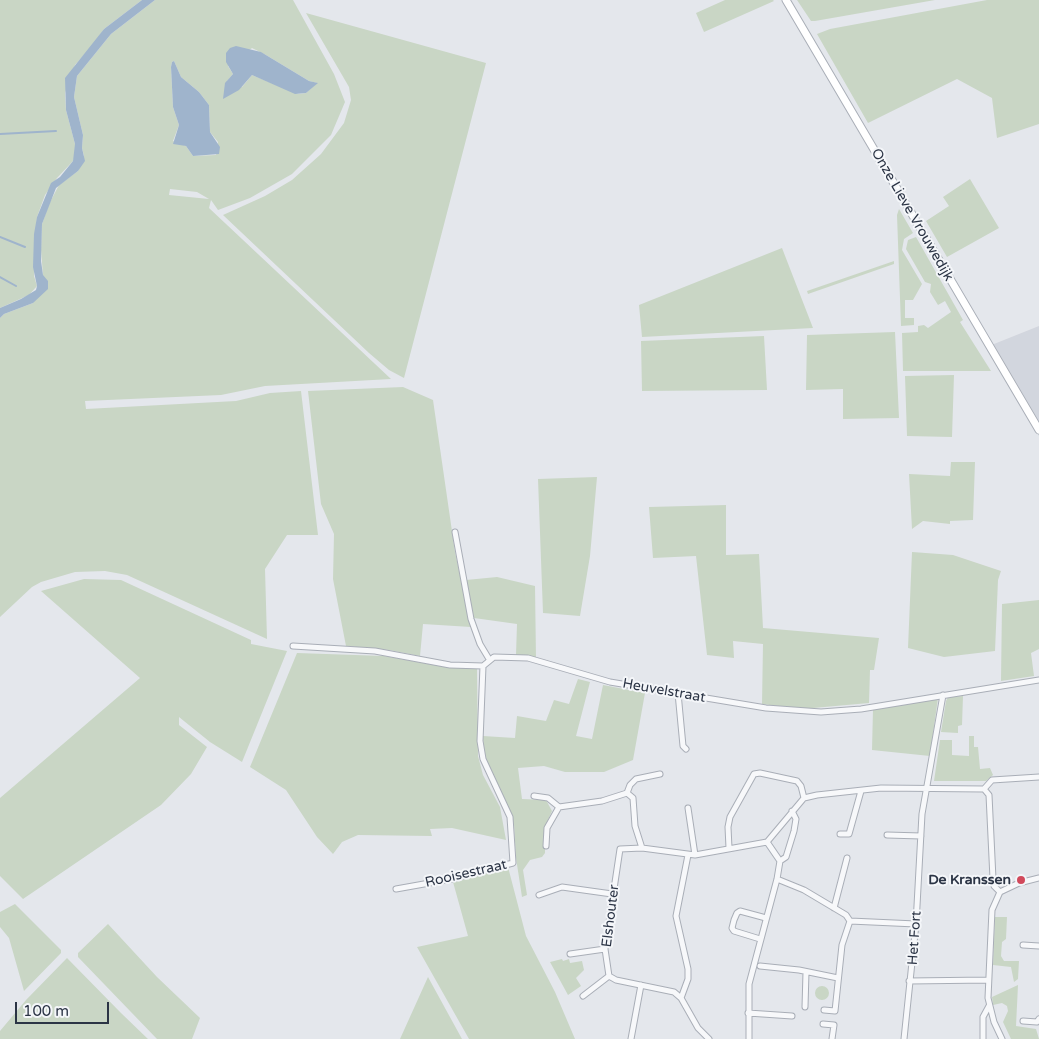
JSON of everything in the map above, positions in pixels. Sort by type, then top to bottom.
[{"type":"main road","name":"Onze Lieve Vrouwedijk","points":[[786,0],[807,29],[1039,430]]},
{"type":"street","points":[[293,646],[375,651],[450,665],[483,666],[490,659],[480,644],[471,619],[455,532]]},
{"type":"street","name":"Heuvelstraat","points":[[490,659],[510,656],[528,658],[610,682],[766,708],[821,712],[861,710],[1039,680]]},
{"type":"street","name":"Rooisestraat","points":[[396,889],[452,880],[514,863],[510,817],[482,759],[480,740],[483,666]]},
{"type":"street","points":[[678,693],[683,746],[686,749]]},
{"type":"street","name":"Het Fort","points":[[904,1039],[916,924],[922,814],[943,695]]},
{"type":"street","points":[[729,848],[728,827],[730,817],[754,774],[760,773],[797,781],[801,786],[804,798]]},
{"type":"street","points":[[627,793],[630,785],[636,779],[660,774]]},
{"type":"street","points":[[984,789],[992,780],[1039,777]]},
{"type":"street","points":[[627,793],[633,798],[635,826],[642,848],[695,854],[767,842],[804,798],[861,791],[928,788],[984,789],[989,795],[994,886],[1000,892]]},
{"type":"street","points":[[840,834],[849,834],[861,791]]},
{"type":"street","points":[[534,796],[548,798],[559,807],[602,801],[627,793]]},
{"type":"street","points":[[546,846],[546,828],[559,807]]},
{"type":"street","points":[[688,808],[695,854]]},
{"type":"street","points":[[780,861],[786,857],[794,831],[796,819],[792,811]]},
{"type":"street","points":[[887,834],[921,836]]},
{"type":"street","points":[[749,1039],[749,984],[780,861],[767,842]]},
{"type":"street","name":"Elshouter","points":[[609,976],[605,949],[620,849],[642,848]]},
{"type":"street","points":[[681,998],[688,979],[688,969],[676,916],[688,854]]},
{"type":"street","points":[[834,908],[847,858]]},
{"type":"street","points":[[1002,1039],[989,1006],[988,980],[992,910],[1000,892],[1019,883],[1039,878]]},
{"type":"street","points":[[777,879],[804,890],[846,915],[850,921]]},
{"type":"street","points":[[539,895],[562,886],[612,894]]},
{"type":"street","points":[[760,939],[734,931],[732,928],[734,920],[740,911],[766,918]]},
{"type":"street","points":[[850,921],[916,924]]},
{"type":"street","points":[[824,1010],[835,1011],[842,946],[850,921]]},
{"type":"street","points":[[1023,945],[1039,946]]},
{"type":"street","points":[[570,954],[605,949]]},
{"type":"street","points":[[760,966],[838,978]]},
{"type":"street","points":[[805,1008],[806,972]]},
{"type":"street","points":[[583,996],[609,976],[616,980],[674,992],[681,998],[698,1028],[709,1039]]},
{"type":"street","points":[[909,981],[988,980]]},
{"type":"street","points":[[631,1039],[641,985]]},
{"type":"street","points":[[983,1039],[983,1017],[989,1006]]},
{"type":"street","points":[[748,1013],[792,1016]]},
{"type":"street","points":[[1023,1021],[1037,1022],[1039,1019]]},
{"type":"street","points":[[823,1024],[834,1025],[832,1039]]},
{"type":"shaded area","points":[[1039,326],[1039,436],[989,346]]},
{"type":"green space","points":[[0,0],[142,0],[104,29],[94,44],[75,65],[65,93],[66,110],[75,144],[75,156],[45,195],[37,217],[34,276],[37,286],[29,295],[0,308]]},
{"type":"green space","points":[[155,0],[293,0],[334,74],[345,102],[331,135],[292,174],[250,198],[218,210],[211,200],[209,208],[391,379],[265,386],[221,395],[85,401],[86,409],[236,401],[270,393],[301,391],[318,535],[287,535],[265,569],[267,639],[127,575],[105,571],[75,572],[41,582],[32,587],[0,617],[0,318],[4,314],[33,303],[43,275],[41,250],[42,224],[49,204],[59,185],[78,171],[84,156],[82,148],[83,135],[74,97],[77,76],[111,34]],"holes":[[[252,48],[309,81],[317,83],[306,93],[298,94],[252,75],[242,87],[227,81],[233,74],[228,66]],[[174,61],[181,77],[199,92],[209,105],[210,132],[218,142],[216,155],[193,156],[186,146],[173,141],[179,125],[173,107],[172,62]],[[170,189],[197,192],[209,199],[169,195]]]},
{"type":"green space","points":[[725,0],[774,1],[704,32],[696,13]]},
{"type":"green space","points":[[797,0],[935,0],[811,21]]},
{"type":"green space","points":[[987,0],[1039,0],[1039,124],[997,138],[992,98],[957,79],[868,123],[817,34],[830,29]]},
{"type":"green space","points":[[306,13],[486,63],[404,378],[389,370],[369,353],[223,215],[265,196],[292,180],[321,154],[344,123],[351,100],[349,87]]},
{"type":"green space","points":[[970,179],[999,228],[947,257],[926,221],[949,206],[943,197]]},
{"type":"green space","points":[[899,209],[913,233],[904,239],[902,250],[922,284],[913,300],[905,300],[905,318],[914,318],[914,325],[901,326],[897,215]]},
{"type":"green space","points":[[916,237],[963,320],[960,322],[991,371],[903,371],[902,333],[918,332],[918,326],[924,325],[928,328],[951,312],[945,301],[938,305],[930,292],[931,284],[925,282],[906,249],[908,240]]},
{"type":"green space","points":[[782,248],[813,328],[642,337],[639,305]]},
{"type":"green space","points":[[894,261],[894,264],[808,294],[807,291]]},
{"type":"green space","points":[[895,332],[899,418],[843,419],[843,389],[806,390],[807,335]]},
{"type":"green space","points":[[764,336],[767,390],[642,391],[641,341]]},
{"type":"green space","points":[[954,375],[952,437],[907,436],[905,376]]},
{"type":"green space","points":[[403,387],[433,400],[455,552],[471,627],[423,624],[420,656],[389,650],[346,646],[333,579],[334,534],[321,504],[308,391]]},
{"type":"green space","points":[[951,462],[975,462],[973,520],[950,521],[950,524],[923,521],[912,529],[909,474],[950,476]]},
{"type":"green space","points":[[597,477],[590,556],[580,616],[543,613],[538,479]]},
{"type":"green space","points":[[726,505],[726,555],[759,554],[763,628],[879,638],[874,670],[870,670],[869,703],[802,709],[762,704],[763,644],[733,641],[734,658],[707,655],[696,556],[653,558],[649,507]]},
{"type":"green space","points":[[912,552],[953,555],[1001,571],[998,580],[995,651],[944,657],[908,648]]},
{"type":"green space","points":[[497,577],[535,586],[536,659],[516,655],[517,624],[474,618],[466,580]]},
{"type":"green space","points":[[84,579],[121,580],[251,640],[251,644],[287,651],[242,762],[210,742],[179,717],[179,725],[207,747],[191,774],[161,805],[23,899],[0,876],[0,798],[140,678],[41,591]]},
{"type":"green space","points":[[1039,600],[1039,649],[1031,653],[1034,676],[1001,681],[1002,604]]},
{"type":"green space","points":[[297,653],[384,656],[446,667],[477,669],[478,756],[483,775],[500,807],[506,840],[452,828],[430,829],[432,836],[358,835],[342,842],[333,854],[317,837],[286,790],[250,767]]},
{"type":"green space","points":[[578,679],[590,682],[576,736],[592,739],[603,685],[645,693],[633,760],[604,772],[565,772],[544,766],[518,768],[522,799],[546,800],[552,811],[545,827],[545,853],[542,857],[530,860],[523,870],[527,895],[522,897],[516,858],[514,824],[484,757],[483,736],[515,738],[517,716],[546,721],[554,700],[569,704]]},
{"type":"green space","points":[[963,696],[962,725],[958,726],[958,733],[941,732],[948,697]]},
{"type":"green space","points":[[938,698],[930,756],[872,750],[873,709]]},
{"type":"green space","points":[[969,736],[974,736],[974,747],[978,747],[980,769],[990,768],[993,775],[986,781],[934,781],[940,740],[952,740],[952,755],[969,756]]},
{"type":"green space","points":[[508,867],[526,936],[555,992],[575,1039],[469,1039],[417,947],[468,936],[453,882]]},
{"type":"green space","points":[[15,904],[61,950],[61,953],[24,991],[9,938],[0,927],[0,912]]},
{"type":"green space","points":[[995,917],[1007,917],[1006,939],[1002,942],[1001,956],[1004,961],[1019,961],[1018,979],[1014,982],[1011,967],[993,965]]},
{"type":"green space","points":[[108,924],[157,977],[200,1018],[192,1039],[157,1039],[78,957],[78,953]]},
{"type":"green space","points":[[67,958],[148,1039],[0,1039],[0,1031],[26,1000]]},
{"type":"green space","points":[[562,959],[563,961],[569,959],[570,963],[582,961],[584,970],[576,978],[581,986],[568,995],[550,962]]},
{"type":"green space","points":[[428,977],[462,1039],[400,1039]]},
{"type":"green space","points":[[1018,985],[1016,1026],[1036,1029],[1039,1039],[1011,1039],[1003,1022],[1008,1011],[1007,1006],[1002,1003],[993,1005],[992,997]]},
{"type":"green space","points":[[819,986],[825,986],[829,993],[825,1000],[819,1000],[815,996],[815,990]]},
{"type":"water","points":[[142,0],[155,0],[111,34],[77,76],[74,97],[83,135],[82,148],[85,161],[78,171],[56,188],[42,224],[41,261],[43,275],[48,281],[48,289],[33,303],[4,314],[0,318],[0,308],[36,290],[37,286],[33,267],[34,234],[37,217],[51,183],[60,177],[73,161],[75,144],[66,110],[65,78],[104,29]]},
{"type":"water","points":[[236,46],[261,52],[309,81],[318,83],[306,93],[295,94],[252,75],[239,90],[223,99],[225,83],[233,74],[226,62],[226,53],[230,48]]},
{"type":"water","points":[[174,61],[181,77],[199,92],[209,105],[210,132],[220,147],[219,154],[193,156],[186,146],[173,144],[179,125],[173,107],[171,67]]},
{"type":"waterway","points":[[0,134],[56,131]]},
{"type":"waterway","points":[[0,237],[25,247]]},
{"type":"waterway","points":[[0,277],[16,286]]},
{"type":"place","name":"De Kranssen","points":[[1021,880]]}]
